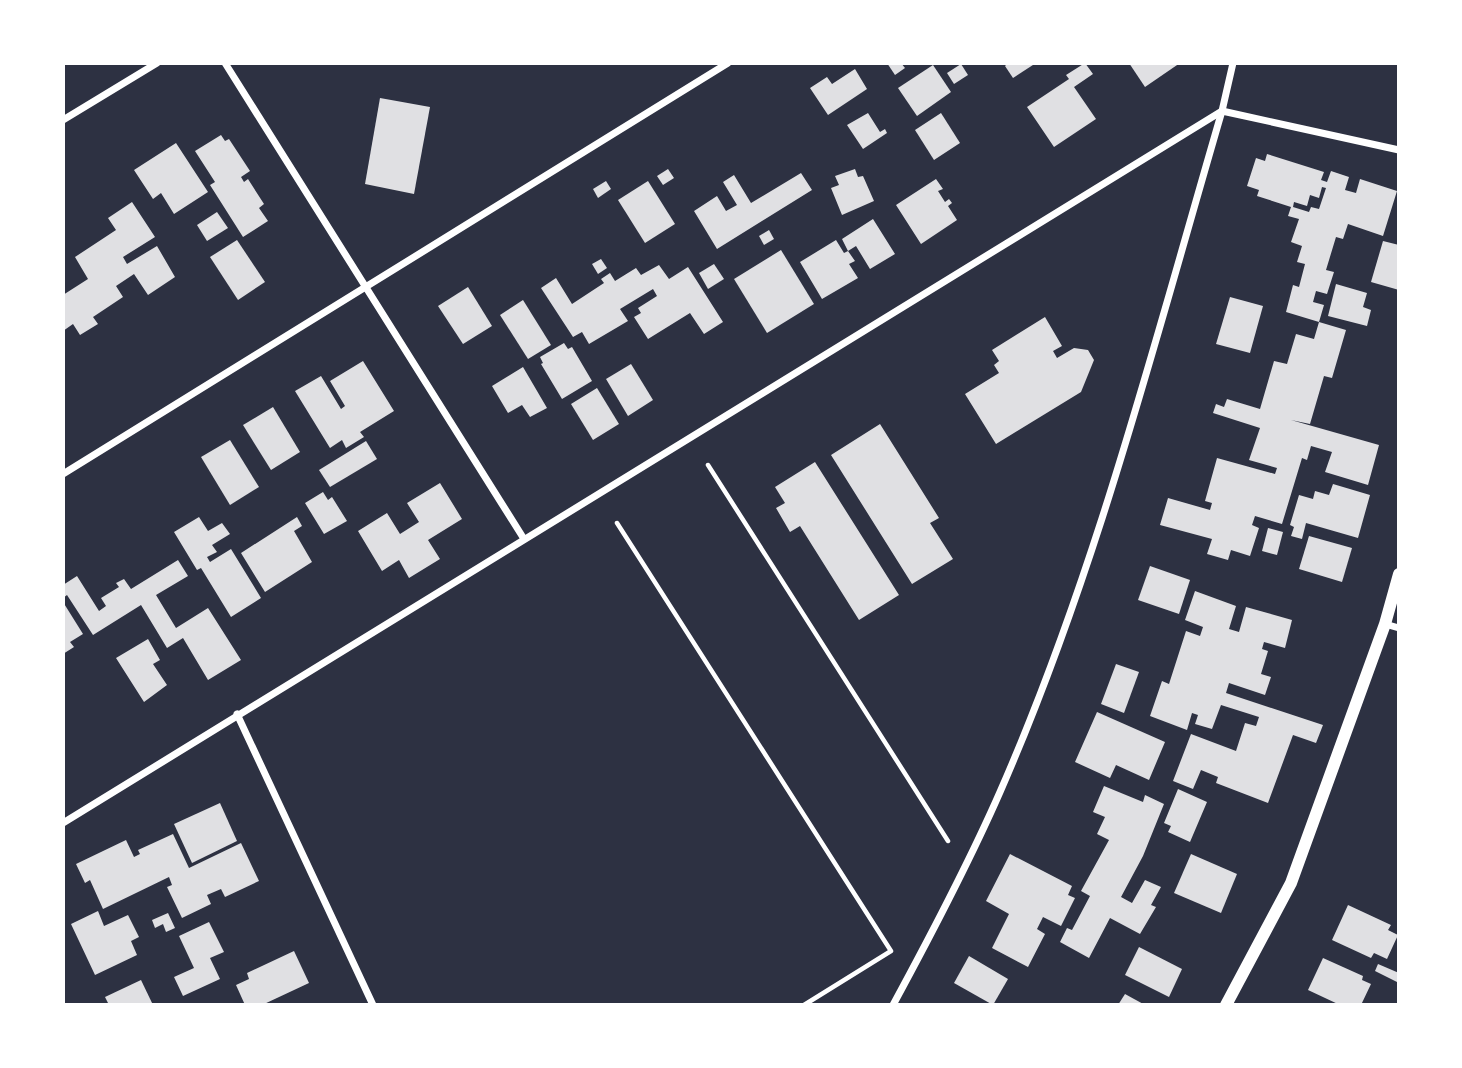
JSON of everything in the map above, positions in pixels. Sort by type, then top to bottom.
[{"type":"street","points":[[63,120],[157,63]]},
{"type":"street","points":[[225,63],[524,539]]},
{"type":"street","points":[[63,474],[728,63]]},
{"type":"street","points":[[893,1005],[969,860],[1001,790],[1058,648],[1122,456],[1222,111],[1233,63]]},
{"type":"street","points":[[63,823],[1222,111],[1399,150]]},
{"type":"street","points":[[1226,1005],[1291,883],[1385,624],[1399,574]]},
{"type":"street","points":[[1385,624],[1399,628]]},
{"type":"street","points":[[237,714],[373,1005]]},
{"type":"path","points":[[708,465],[948,841]]},
{"type":"path","points":[[617,523],[891,951],[804,1005]]},
{"type":"building","points":[[887,63],[901,63],[905,68],[895,75]]},
{"type":"building","points":[[1008,63],[1036,63],[1013,78],[1005,66]]},
{"type":"building","points":[[1085,63],[1093,74],[1074,87],[1096,119],[1054,147],[1027,107],[1069,79],[1066,75]]},
{"type":"building","points":[[1129,63],[1180,63],[1145,87]]},
{"type":"building","points":[[961,64],[968,75],[954,84],[947,73]]},
{"type":"building","points":[[933,65],[951,92],[917,116],[898,88]]},
{"type":"building","points":[[855,69],[867,89],[828,115],[810,88],[827,77],[832,84]]},
{"type":"building","points":[[380,98],[430,107],[414,194],[365,184]]},
{"type":"building","points":[[868,113],[880,132],[885,129],[887,133],[863,149],[847,125]]},
{"type":"building","points":[[941,113],[960,143],[934,160],[915,130]]},
{"type":"building","points":[[221,135],[225,141],[229,139],[250,171],[241,177],[244,182],[248,179],[264,204],[259,208],[268,221],[243,237],[210,185],[215,182],[195,151]]},
{"type":"building","points":[[176,143],[208,192],[174,214],[161,193],[153,199],[134,170]]},
{"type":"building","points":[[1267,154],[1324,172],[1321,180],[1327,182],[1331,171],[1349,177],[1345,190],[1356,193],[1360,179],[1397,191],[1383,236],[1348,224],[1343,239],[1336,237],[1326,270],[1334,272],[1327,294],[1316,291],[1313,302],[1324,305],[1319,322],[1286,312],[1293,285],[1299,287],[1305,264],[1297,262],[1302,246],[1291,242],[1299,219],[1288,216],[1291,207],[1257,196],[1259,190],[1247,186],[1256,158],[1265,161]],"holes":[[[1322,187],[1326,188],[1319,209],[1311,207],[1309,212],[1293,207],[1294,202],[1307,206],[1310,195],[1319,198]]]},
{"type":"building","points":[[668,169],[674,178],[663,185],[657,176]]},
{"type":"building","points":[[855,169],[858,177],[863,176],[874,201],[842,215],[831,188],[839,185],[835,176]]},
{"type":"building","points":[[801,173],[812,190],[717,249],[694,211],[717,196],[726,211],[737,205],[723,182],[734,175],[751,203]]},
{"type":"building","points":[[936,179],[943,189],[938,191],[945,202],[949,199],[952,203],[948,206],[957,220],[921,244],[896,205]]},
{"type":"building","points":[[606,181],[611,189],[598,198],[593,189]]},
{"type":"building","points":[[648,181],[675,224],[645,243],[618,200]]},
{"type":"building","points":[[132,202],[155,237],[123,257],[127,264],[157,246],[175,277],[148,295],[134,274],[116,286],[123,297],[93,317],[98,324],[80,335],[73,324],[63,331],[63,295],[88,279],[75,257],[116,230],[108,218]]},
{"type":"building","points":[[217,212],[228,228],[207,241],[197,225]]},
{"type":"building","points":[[873,219],[895,254],[870,269],[856,246],[848,251],[842,239]]},
{"type":"building","points":[[769,230],[774,239],[764,245],[759,236]]},
{"type":"building","points":[[237,240],[265,282],[238,300],[210,257]]},
{"type":"building","points":[[836,240],[844,253],[848,251],[855,261],[849,264],[858,278],[822,299],[800,262]]},
{"type":"building","points":[[1383,241],[1399,245],[1399,290],[1371,282]]},
{"type":"building","points":[[781,250],[814,304],[767,333],[734,279]]},
{"type":"building","points":[[601,259],[607,268],[598,274],[592,264]]},
{"type":"building","points":[[714,264],[724,279],[708,289],[699,273]]},
{"type":"building","points":[[659,265],[669,279],[688,267],[723,322],[704,334],[690,313],[648,339],[634,317],[641,313],[638,308],[657,296],[653,289],[620,309],[628,321],[589,344],[582,332],[573,337],[541,288],[556,278],[572,304],[604,283],[601,279],[610,273],[615,281],[636,268],[641,275]]},
{"type":"building","points":[[1336,284],[1367,293],[1363,307],[1371,310],[1367,326],[1328,316]]},
{"type":"building","points":[[468,287],[492,326],[463,344],[438,306]]},
{"type":"building","points":[[1230,297],[1263,306],[1250,353],[1216,344]]},
{"type":"building","points":[[523,300],[551,345],[528,359],[500,315]]},
{"type":"building","points":[[1045,317],[1062,346],[1053,351],[1057,358],[1074,348],[1088,350],[1094,360],[1081,392],[996,444],[965,394],[999,373],[994,365],[999,361],[992,350]]},
{"type":"building","points":[[1319,322],[1346,330],[1332,378],[1324,376],[1310,424],[1291,420],[1379,445],[1368,485],[1325,472],[1332,452],[1311,446],[1307,460],[1302,458],[1282,524],[1255,516],[1252,525],[1259,528],[1250,556],[1231,550],[1228,560],[1207,554],[1212,539],[1160,525],[1168,498],[1210,510],[1212,503],[1205,501],[1217,458],[1275,474],[1277,468],[1249,460],[1260,428],[1213,413],[1216,404],[1224,407],[1227,399],[1260,409],[1274,361],[1287,364],[1296,334],[1314,339]]},
{"type":"building","points":[[564,343],[568,349],[572,347],[592,381],[562,399],[541,364],[543,363],[540,357]]},
{"type":"building","points":[[363,361],[394,411],[360,432],[364,437],[346,448],[342,440],[330,448],[295,391],[321,376],[341,409],[345,406],[330,381]]},
{"type":"building","points":[[631,364],[653,400],[628,416],[606,379]]},
{"type":"building","points":[[523,367],[547,408],[530,417],[522,405],[508,413],[492,386]]},
{"type":"building","points":[[597,388],[619,424],[593,440],[571,404]]},
{"type":"building","points":[[273,407],[300,452],[271,470],[243,425]]},
{"type":"building","points":[[880,424],[939,518],[930,523],[953,559],[912,584],[831,455]]},
{"type":"building","points":[[230,440],[259,487],[230,505],[201,457]]},
{"type":"building","points":[[366,441],[377,459],[330,487],[319,470]]},
{"type":"building","points":[[815,462],[899,595],[859,620],[800,526],[790,532],[776,508],[785,503],[775,487]]},
{"type":"building","points":[[440,483],[462,519],[428,540],[440,559],[409,578],[399,560],[382,571],[358,531],[387,513],[400,534],[419,522],[407,503]]},
{"type":"building","points":[[1333,484],[1370,495],[1358,538],[1306,523],[1302,539],[1291,536],[1294,527],[1290,525],[1299,495],[1313,499],[1315,491],[1329,495]]},
{"type":"building","points":[[323,492],[328,500],[332,497],[347,521],[324,534],[305,503]]},
{"type":"building","points":[[199,517],[208,531],[222,523],[230,534],[212,545],[217,552],[207,557],[210,562],[231,549],[261,598],[231,617],[201,568],[197,570],[174,532]]},
{"type":"building","points":[[297,517],[302,526],[294,531],[312,562],[265,592],[241,553]]},
{"type":"building","points":[[1268,528],[1283,532],[1277,555],[1262,551]]},
{"type":"building","points":[[1309,536],[1352,548],[1342,582],[1299,569]]},
{"type":"building","points":[[178,560],[188,576],[156,595],[176,628],[208,608],[241,660],[208,680],[183,638],[167,648],[141,605],[93,635],[67,595],[63,598],[63,585],[77,576],[99,611],[106,606],[101,598],[119,587],[116,583],[124,579],[131,589]]},
{"type":"building","points":[[1150,566],[1190,580],[1179,614],[1138,600]]},
{"type":"building","points":[[1195,591],[1236,606],[1229,629],[1239,632],[1246,607],[1292,620],[1285,648],[1264,642],[1262,649],[1268,651],[1261,674],[1271,677],[1265,695],[1229,683],[1226,693],[1323,725],[1316,743],[1293,735],[1268,803],[1216,783],[1218,777],[1201,770],[1193,789],[1173,781],[1191,734],[1236,751],[1245,723],[1256,726],[1259,717],[1221,705],[1212,729],[1195,724],[1198,715],[1192,713],[1187,730],[1150,716],[1162,681],[1169,684],[1186,631],[1200,636],[1203,627],[1185,620]]},
{"type":"building","points":[[63,602],[83,634],[70,642],[74,647],[63,654]]},
{"type":"building","points":[[148,639],[160,660],[153,664],[167,685],[144,702],[116,658]]},
{"type":"building","points":[[1116,664],[1139,672],[1124,713],[1101,704]]},
{"type":"building","points":[[1097,712],[1165,742],[1149,780],[1116,765],[1110,778],[1075,762]]},
{"type":"building","points":[[1104,786],[1143,802],[1145,795],[1164,804],[1143,856],[1121,897],[1132,903],[1145,880],[1161,887],[1151,905],[1156,907],[1140,934],[1110,918],[1089,958],[1060,942],[1067,928],[1072,930],[1090,896],[1081,891],[1109,840],[1097,834],[1105,817],[1093,812]]},
{"type":"building","points":[[1178,789],[1207,802],[1190,842],[1168,832],[1171,826],[1164,823]]},
{"type":"building","points":[[220,803],[237,841],[192,863],[174,824]]},
{"type":"building","points":[[173,834],[189,868],[241,843],[259,881],[225,897],[221,889],[207,895],[211,904],[182,918],[167,887],[172,885],[169,877],[103,909],[90,880],[85,883],[76,864],[126,840],[134,857],[140,854],[138,850]]},
{"type":"building","points":[[1010,854],[1072,886],[1068,895],[1075,898],[1061,926],[1043,917],[1037,929],[1045,934],[1028,967],[992,948],[1009,914],[986,901]]},
{"type":"building","points":[[1191,854],[1237,874],[1221,913],[1174,893]]},
{"type":"building","points":[[1348,905],[1391,925],[1388,930],[1398,935],[1387,959],[1374,953],[1371,958],[1332,940]]},
{"type":"building","points":[[98,911],[104,926],[128,915],[139,937],[131,941],[137,955],[95,975],[71,924]]},
{"type":"building","points":[[168,913],[175,928],[166,932],[163,924],[155,928],[152,920]]},
{"type":"building","points":[[209,922],[224,952],[210,958],[220,979],[183,996],[174,977],[194,968],[179,936]]},
{"type":"building","points":[[1139,947],[1182,969],[1169,997],[1125,975]]},
{"type":"building","points":[[294,951],[309,983],[262,1005],[245,1005],[236,985],[249,979],[247,973]]},
{"type":"building","points":[[969,956],[1008,979],[993,1005],[954,983]]},
{"type":"building","points":[[1323,958],[1363,976],[1362,980],[1371,984],[1361,1005],[1340,1005],[1308,990]]},
{"type":"building","points":[[1378,964],[1399,973],[1399,983],[1375,971]]},
{"type":"building","points":[[141,980],[153,1005],[109,1005],[105,997]]},
{"type":"building","points":[[1125,994],[1145,1005],[1118,1005]]}]
